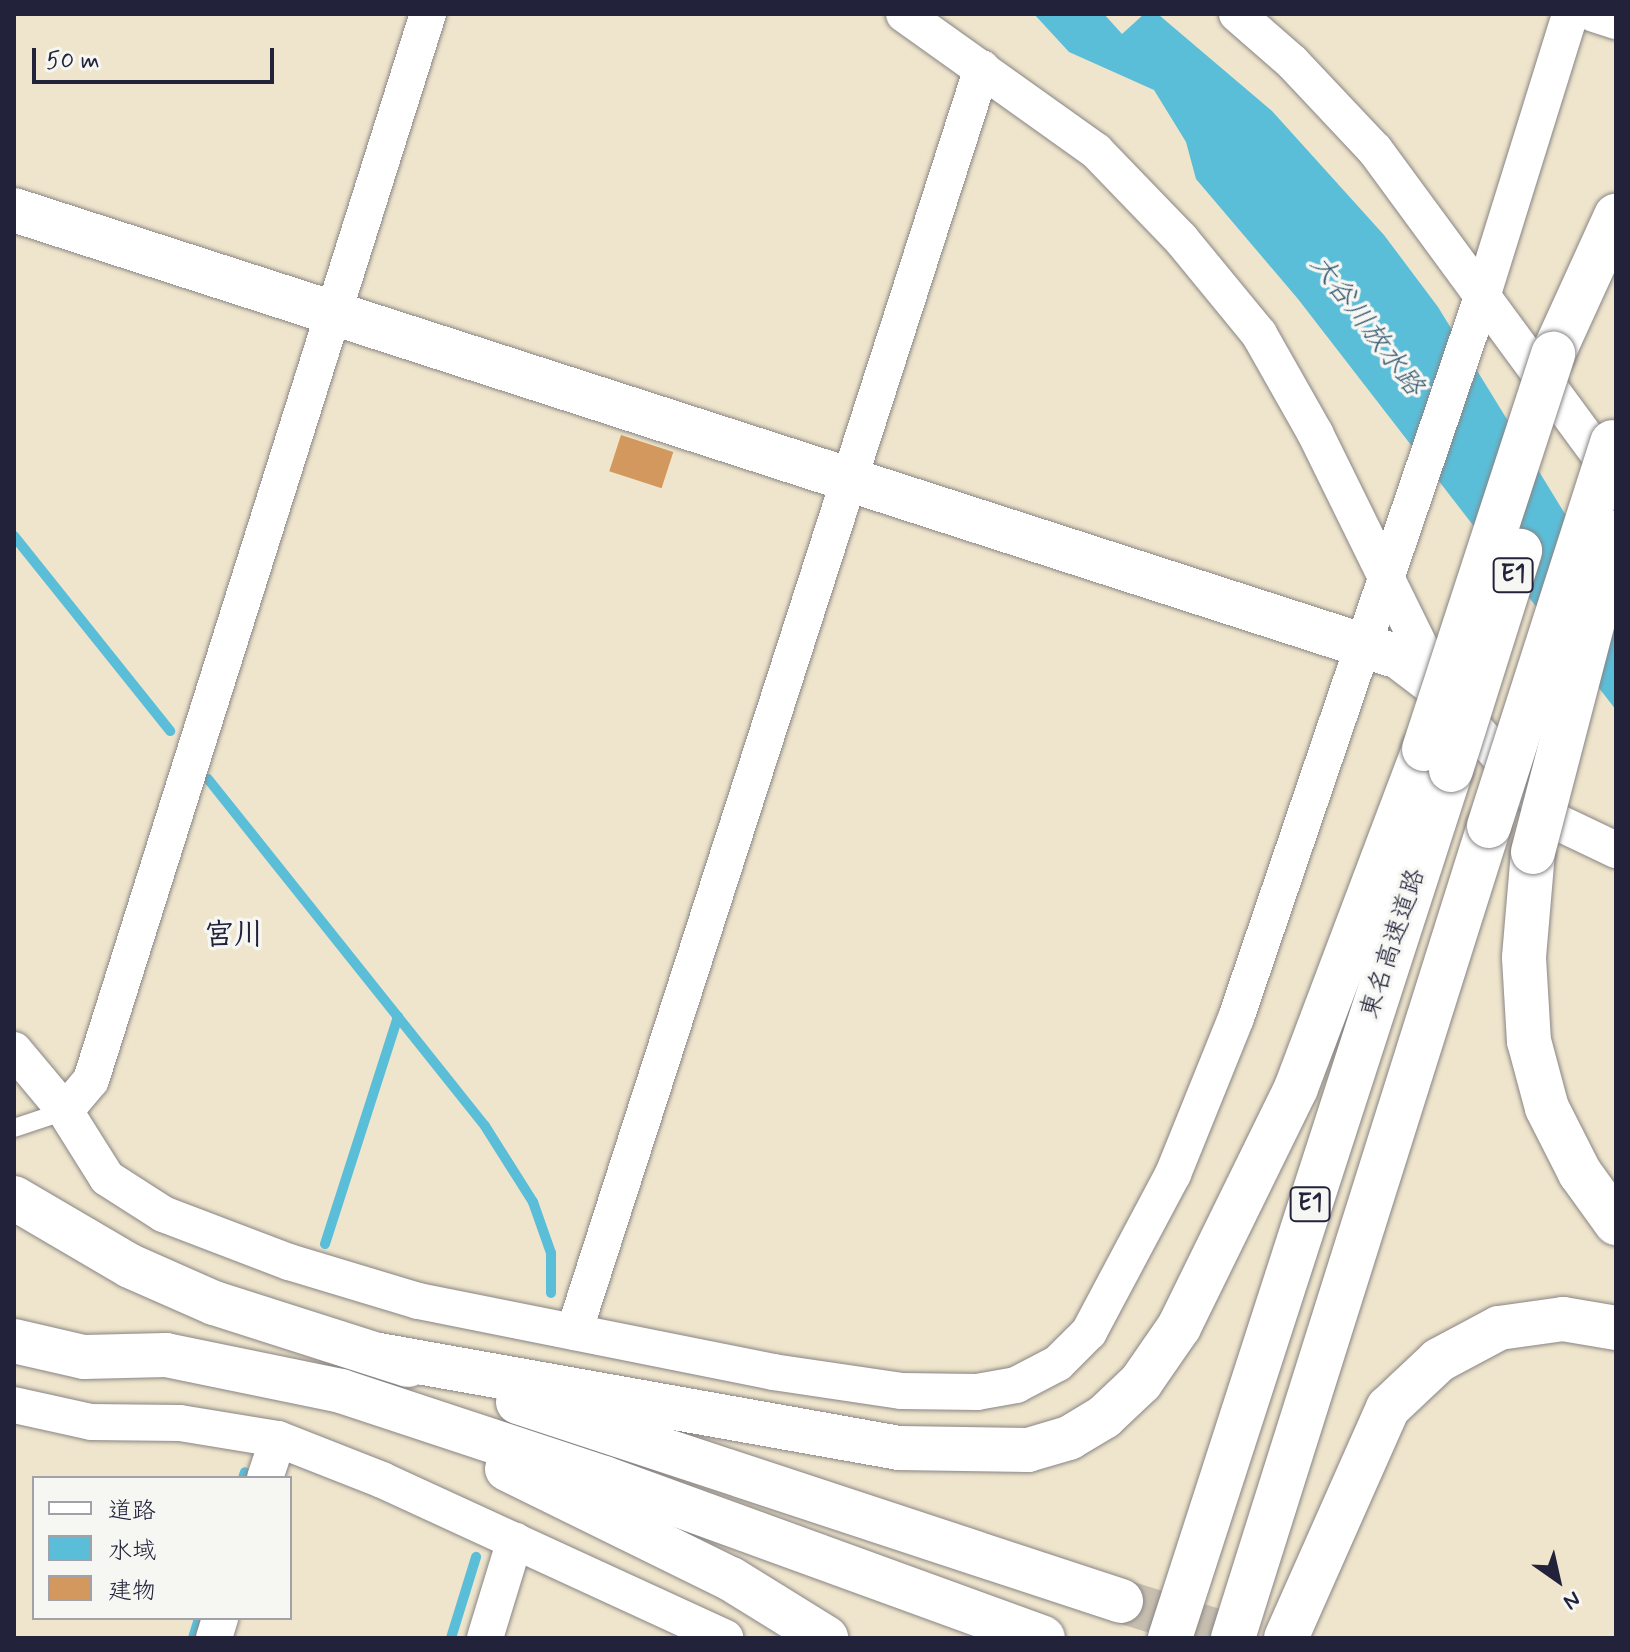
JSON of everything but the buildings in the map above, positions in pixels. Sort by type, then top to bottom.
[{"type":"main road","points":[[14,210],[1399,657],[1441,689]]},
{"type":"main road","points":[[1563,367],[1616,216]]},
{"type":"main road","name":"東名高速道路","points":[[1170,1638],[1438,760],[1563,367],[1616,249]]},
{"type":"main road","name":"E1","points":[[1233,1638],[1489,826],[1615,450]]},
{"type":"main road","points":[[1616,533],[1533,852],[1524,958],[1529,1041],[1547,1108],[1580,1173],[1616,1223]]},
{"type":"main road","points":[[379,1355],[899,1448],[969,1453],[1028,1450],[1081,1431],[1104,1417],[1141,1382],[1179,1327],[1296,1088],[1438,760]]},
{"type":"main road","points":[[14,1198],[130,1266],[200,1297],[1121,1601]]},
{"type":"main road","points":[[1286,1638],[1388,1408],[1439,1360],[1499,1328],[1563,1319],[1616,1328]]},
{"type":"main road","points":[[14,1341],[84,1357],[166,1355],[257,1370],[361,1398],[604,1478],[1043,1638]]},
{"type":"main road","points":[[361,1398],[731,1579],[826,1638]]},
{"type":"street","points":[[65,1111],[91,1080],[428,14]]},
{"type":"street","points":[[904,14],[1096,151],[1181,239],[1259,334],[1315,433],[1441,689],[1555,821],[1616,850]]},
{"type":"street","points":[[1237,14],[1292,62],[1375,150],[1483,294],[1615,450]]},
{"type":"street","points":[[14,1050],[65,1111],[107,1178],[163,1214],[289,1262],[418,1301],[773,1372],[901,1391],[977,1392],[1016,1385],[1058,1363],[1089,1332],[1173,1174],[1236,1018],[1483,294],[1570,14]]},
{"type":"street","points":[[1594,14],[1616,21]]},
{"type":"street","points":[[574,1332],[853,479],[982,68]]},
{"type":"street","points":[[14,1405],[91,1422],[180,1423],[278,1439],[515,1540],[725,1638]]},
{"type":"street","points":[[266,1476],[278,1439]]},
{"type":"street","points":[[485,1638],[515,1540]]},
{"type":"lane","points":[[14,1128],[65,1111]]},
{"type":"water","name":"大谷川放水路","points":[[1034,14],[1104,14],[1122,34],[1144,14],[1159,15],[1272,111],[1384,235],[1438,307],[1616,597],[1616,710],[1298,299],[1196,179],[1186,142],[1154,90],[1069,52]]},
{"type":"waterway","points":[[14,536],[170,731]]},
{"type":"waterway","points":[[208,779],[485,1126],[533,1202],[551,1253],[551,1293]]},
{"type":"waterway","points":[[325,1244],[398,1016]]},
{"type":"waterway","points":[[244,1476],[245,1472]]},
{"type":"waterway","points":[[451,1638],[476,1557]]},
{"type":"waterway","points":[[193,1638],[198,1620]]},
{"type":"tunnel","points":[[1121,1601],[1239,1638]]},
{"type":"district","name":"宮川","points":[[234,936]]}]
